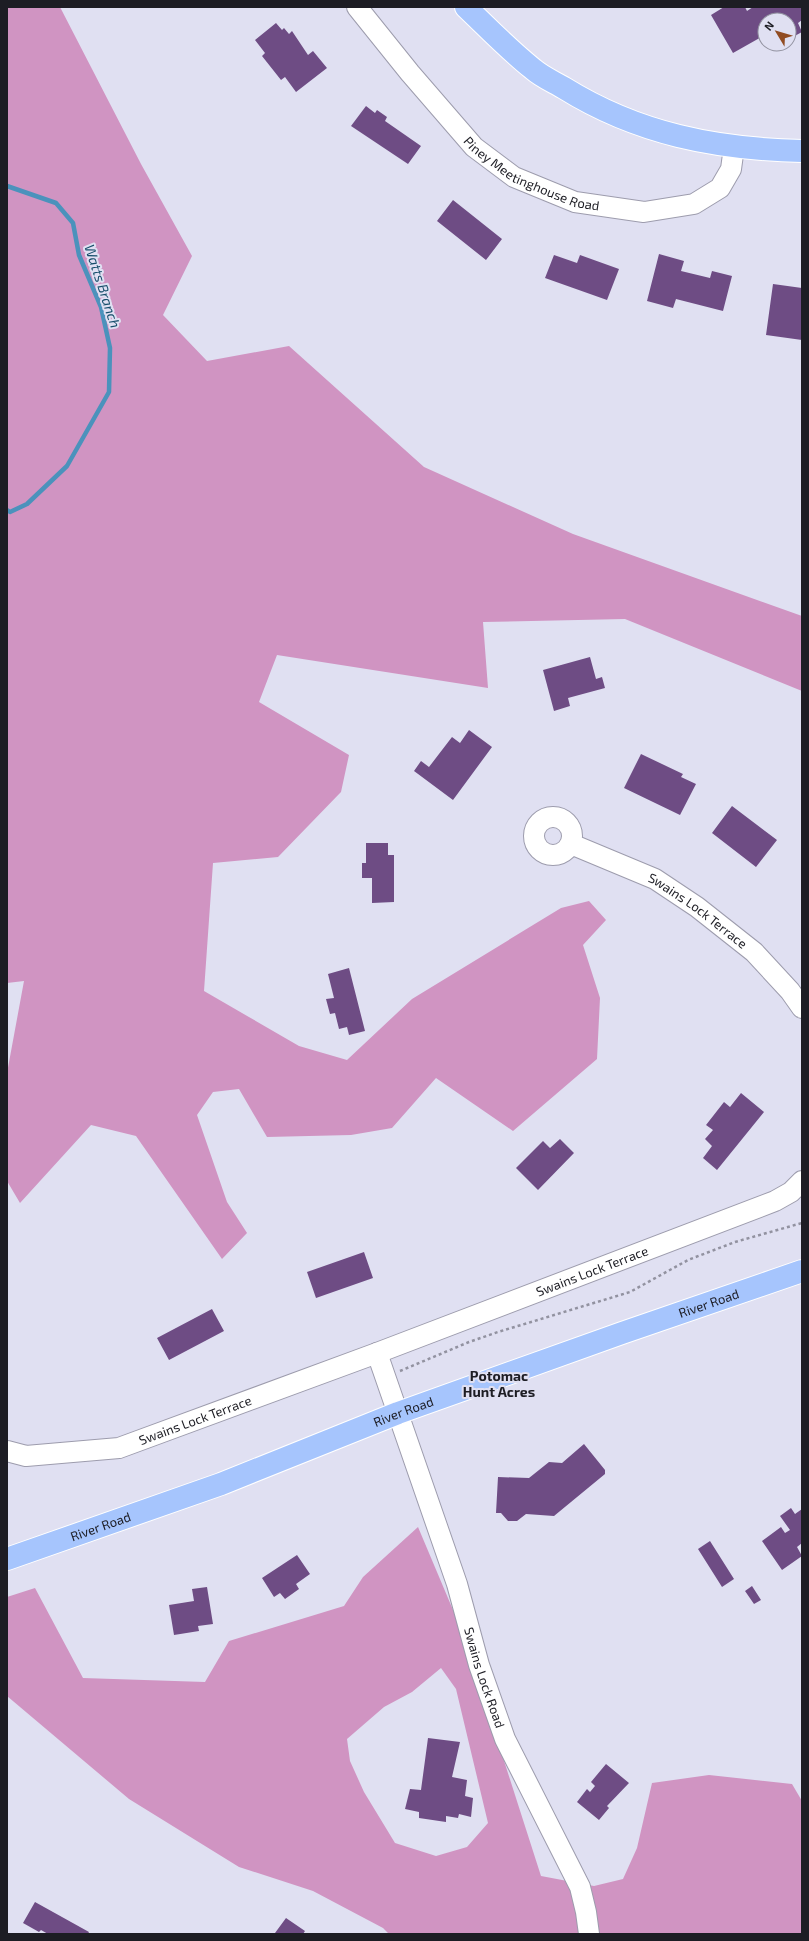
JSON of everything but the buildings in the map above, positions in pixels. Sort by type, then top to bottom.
[{"type":"main road","points":[[466,7],[533,70],[591,105],[650,129],[708,143],[759,150],[802,151]]},
{"type":"main road","name":"River Road","points":[[7,1559],[221,1484],[398,1413],[622,1332],[802,1272]]},
{"type":"street","name":"Piney Meetinghouse Road","points":[[357,7],[410,73],[474,147],[514,177],[575,202],[644,212],[694,204],[720,188],[731,169],[734,146]]},
{"type":"street","name":"Swains Lock Terrace","points":[[570,844],[655,879],[697,907],[754,952],[790,991],[802,1008]]},
{"type":"street","name":"Swains Lock Terrace","points":[[7,1451],[26,1456],[119,1448],[377,1353],[776,1201],[791,1192],[802,1181]]},
{"type":"street","points":[[377,1353],[398,1413]]},
{"type":"street","name":"Swains Lock Road","points":[[398,1413],[457,1584],[490,1700],[512,1753],[580,1888],[586,1912],[589,1934]]},
{"type":"path","points":[[386,1376],[469,1342],[630,1292],[688,1260],[735,1242],[802,1223]]},
{"type":"shaded area","points":[[7,7],[60,7],[141,164],[192,256],[163,315],[207,361],[289,346],[424,467],[573,534],[802,616],[802,691],[625,619],[483,622],[488,688],[277,655],[259,702],[349,755],[341,792],[278,857],[213,863],[204,991],[299,1046],[347,1060],[412,999],[561,908],[589,901],[606,920],[583,945],[600,998],[597,1059],[513,1131],[436,1078],[392,1128],[351,1135],[267,1137],[239,1089],[213,1092],[197,1115],[227,1202],[247,1233],[222,1259],[136,1136],[91,1125],[20,1203],[7,1181],[7,1073],[24,981],[7,983]]},
{"type":"shaded area","points":[[418,1527],[464,1636],[541,1876],[594,1886],[623,1879],[637,1848],[652,1783],[709,1775],[792,1784],[802,1801],[802,1934],[389,1934],[383,1928],[313,1891],[239,1867],[129,1799],[7,1696],[7,1597],[35,1588],[83,1678],[205,1682],[229,1641],[344,1606],[363,1577]],"holes":[[[441,1668],[456,1689],[488,1823],[467,1847],[436,1856],[395,1843],[364,1792],[350,1761],[347,1739],[384,1707],[412,1692]]]},
{"type":"waterway","name":"Watts Branch","points":[[7,186],[56,203],[73,223],[79,255],[101,307],[110,348],[109,392],[67,466],[27,504],[10,512],[7,510]]},
{"type":"district","name":"Potomac Hunt Acres","points":[[499,1384]]}]
